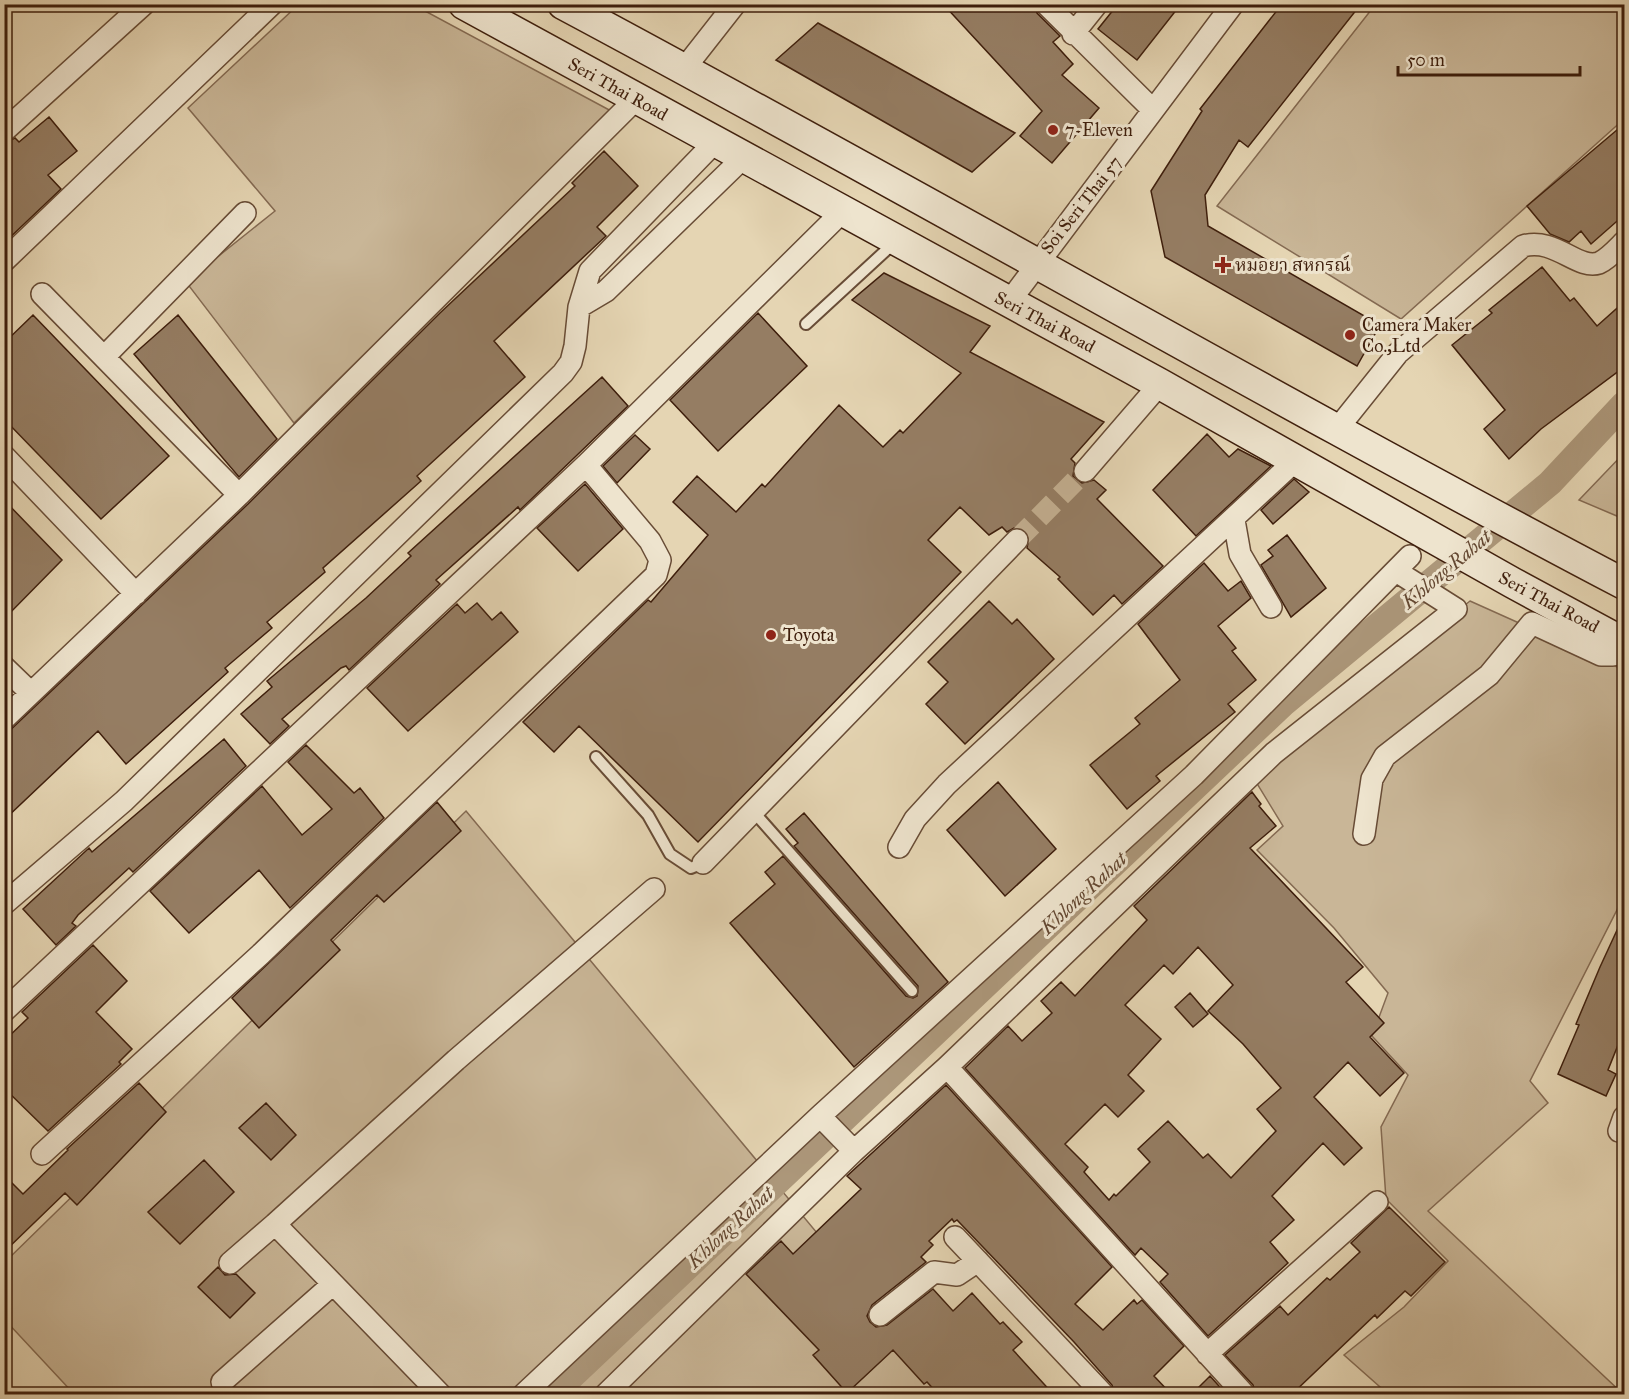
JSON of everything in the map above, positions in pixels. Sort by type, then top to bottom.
[{"type":"main road","name":"Seri Thai Road","points":[[464,4],[1160,384],[1624,644]]},
{"type":"main road","points":[[563,4],[1037,262],[1444,488],[1624,584]]},
{"type":"street","points":[[4,131],[144,4]]},
{"type":"street","points":[[4,261],[273,4]]},
{"type":"street","points":[[684,69],[735,4]]},
{"type":"street","points":[[1046,4],[1073,34],[1153,110]]},
{"type":"street","points":[[1073,34],[1097,4]]},
{"type":"street","name":"Soi Seri Thai 57","points":[[1009,302],[1233,4]]},
{"type":"street","points":[[4,719],[238,495],[636,99]]},
{"type":"street","points":[[4,903],[124,801],[563,373],[571,362],[579,307],[590,271],[715,142]]},
{"type":"street","points":[[579,307],[606,291],[744,157]]},
{"type":"street","points":[[666,195],[685,213]]},
{"type":"street","points":[[4,1011],[586,465],[842,212]]},
{"type":"street","points":[[104,357],[245,213]]},
{"type":"street","points":[[1338,428],[1398,353],[1523,246],[1534,243],[1546,244],[1589,265],[1600,262],[1624,242]]},
{"type":"street","points":[[42,294],[238,495]]},
{"type":"street","points":[[1085,471],[1160,384]]},
{"type":"street","points":[[4,456],[136,594]]},
{"type":"street","points":[[898,847],[915,819],[947,784],[1296,460]]},
{"type":"street","points":[[42,1154],[261,954],[656,575],[660,560],[650,541],[586,465]]},
{"type":"street","points":[[1233,520],[1240,554],[1271,607]]},
{"type":"street","points":[[703,863],[1017,540]]},
{"type":"street","points":[[524,1395],[1194,775],[1403,567],[1456,609],[1274,753],[947,1067],[851,1147],[606,1395]]},
{"type":"street","points":[[1364,834],[1372,779],[1385,756],[1489,675],[1532,623],[1601,655],[1613,655],[1624,644]]},
{"type":"street","points":[[4,667],[31,693]]},
{"type":"street","points":[[230,1263],[456,1060],[654,889]]},
{"type":"street","points":[[947,1067],[1244,1395]]},
{"type":"street","points":[[822,1118],[851,1147]]},
{"type":"street","points":[[1207,1354],[1377,1202]]},
{"type":"street","points":[[275,1224],[440,1395]]},
{"type":"street","points":[[955,1237],[1103,1395]]},
{"type":"street","points":[[880,1315],[934,1272],[957,1275],[978,1262]]},
{"type":"street","points":[[222,1382],[333,1284]]},
{"type":"lane","points":[[806,324],[896,241]]},
{"type":"lane","points":[[596,757],[648,815],[670,854],[692,868],[703,863]]},
{"type":"lane","points":[[753,811],[912,991]]},
{"type":"shaded area","points":[[298,5],[414,5],[613,112],[294,423],[186,282],[275,211],[188,108]]},
{"type":"shaded area","points":[[1375,5],[1624,5],[1624,119],[1401,319],[1217,206]]},
{"type":"shaded area","points":[[1624,453],[1624,519],[1579,500]]},
{"type":"shaded area","points":[[1470,601],[1624,670],[1624,896],[1530,1081],[1548,1103],[1428,1211],[1623,1394],[1388,1394],[1344,1355],[1404,1307],[1448,1261],[1386,1199],[1381,1127],[1408,1075],[1372,1036],[1388,993],[1334,928],[1257,850],[1283,826],[1256,782],[1332,711]]},
{"type":"shaded area","points":[[466,811],[951,1394],[74,1394],[5,1320],[5,1262]]},
{"type":"building","points":[[943,4],[1034,4],[1037,13],[1060,36],[1053,42],[1073,64],[1062,75],[1099,108],[1052,163],[1020,136],[1042,111]]},
{"type":"building","points":[[1118,4],[1181,4],[1137,60],[1098,29]]},
{"type":"building","points":[[1282,4],[1361,4],[1248,147],[1239,140],[1205,195],[1208,226],[1380,325],[1357,366],[1165,257],[1151,191],[1202,111],[1200,109]]},
{"type":"building","points":[[818,23],[1015,133],[972,172],[776,60]]},
{"type":"building","points":[[49,117],[77,151],[48,175],[61,189],[4,243],[4,143],[15,138],[19,142]]},
{"type":"building","points":[[1624,124],[1624,215],[1591,244],[1581,231],[1569,242],[1550,234],[1527,206]]},
{"type":"building","points":[[604,151],[638,186],[597,227],[606,236],[494,341],[525,377],[417,476],[421,481],[323,568],[325,572],[267,622],[272,628],[225,668],[228,672],[126,764],[98,731],[4,820],[4,736],[248,504],[440,313],[575,186],[572,183]]},
{"type":"building","points":[[1542,267],[1570,301],[1574,298],[1597,326],[1624,302],[1624,367],[1541,429],[1509,459],[1484,429],[1505,410],[1452,345],[1492,313],[1489,310]]},
{"type":"building","points":[[884,273],[990,326],[970,352],[1104,422],[1071,459],[1075,463],[1073,476],[1082,483],[1094,480],[1106,490],[1097,499],[1163,566],[1122,604],[1114,595],[1093,615],[1058,579],[1060,577],[1027,548],[1029,537],[1025,531],[1014,528],[1007,532],[1002,527],[989,535],[960,507],[928,540],[961,572],[698,842],[579,726],[554,752],[523,722],[648,600],[651,602],[708,535],[673,502],[697,476],[736,512],[762,484],[765,487],[839,405],[883,447],[900,430],[903,433],[961,373],[852,300]]},
{"type":"building","points":[[758,313],[807,366],[718,451],[670,400]]},
{"type":"building","points":[[33,315],[169,456],[101,519],[4,419],[4,343]]},
{"type":"building","points":[[178,315],[277,439],[239,477],[134,354]]},
{"type":"building","points":[[602,377],[628,406],[520,510],[518,507],[436,580],[440,584],[349,670],[346,666],[341,668],[282,719],[289,726],[270,744],[241,714],[272,687],[267,681],[366,598],[411,556],[408,553]]},
{"type":"building","points":[[1207,434],[1229,457],[1238,449],[1271,466],[1196,536],[1153,490]]},
{"type":"building","points":[[635,435],[650,449],[617,483],[603,466]]},
{"type":"building","points":[[1294,479],[1309,492],[1273,524],[1261,510]]},
{"type":"building","points":[[585,484],[623,529],[578,571],[537,528]]},
{"type":"building","points":[[4,500],[62,560],[4,619]]},
{"type":"building","points":[[1287,535],[1326,588],[1291,617],[1261,565],[1273,556],[1268,550]]},
{"type":"building","points":[[1204,563],[1228,591],[1241,581],[1251,598],[1218,626],[1236,648],[1232,651],[1256,680],[1228,704],[1235,712],[1156,776],[1160,781],[1127,809],[1090,765],[1140,724],[1135,718],[1180,680],[1138,624]]},
{"type":"building","points":[[989,601],[1012,624],[1017,619],[1054,659],[965,744],[926,704],[948,682],[928,662]]},
{"type":"building","points":[[477,603],[492,620],[501,612],[518,632],[408,731],[367,688],[457,604],[465,613]]},
{"type":"building","points":[[224,739],[246,766],[133,872],[129,868],[78,915],[72,923],[76,926],[56,945],[23,909],[89,848],[92,852]]},
{"type":"building","points":[[306,745],[354,793],[360,788],[384,818],[290,908],[259,870],[189,933],[150,891],[262,786],[302,835],[332,809],[288,762]]},
{"type":"building","points":[[998,782],[1056,849],[1005,896],[947,830]]},
{"type":"building","points":[[1252,792],[1261,804],[1259,806],[1276,826],[1250,848],[1363,967],[1346,982],[1384,1023],[1370,1037],[1404,1073],[1380,1096],[1348,1062],[1314,1097],[1362,1148],[1344,1165],[1323,1143],[1272,1196],[1294,1220],[1270,1242],[1288,1263],[1208,1336],[1160,1282],[1168,1274],[1141,1248],[1135,1255],[965,1068],[1008,1026],[1022,1041],[1052,1013],[1041,1001],[1061,982],[1075,996],[1147,920],[1134,906]],"holes":[[[1198,947],[1233,985],[1208,1011],[1243,1044],[1281,1088],[1257,1109],[1276,1131],[1231,1178],[1208,1154],[1203,1158],[1168,1121],[1138,1149],[1150,1162],[1116,1196],[1114,1194],[1109,1200],[1084,1172],[1088,1167],[1065,1144],[1105,1104],[1118,1117],[1144,1091],[1128,1075],[1161,1039],[1125,1005],[1164,965],[1173,974]]]},
{"type":"building","points":[[437,802],[461,831],[384,902],[377,895],[331,940],[340,950],[259,1028],[232,998]]},
{"type":"building","points":[[804,813],[948,982],[854,1067],[730,923],[775,884],[765,872],[783,856],[906,996],[913,998],[917,996],[918,986],[794,846],[798,843],[786,829]]},
{"type":"building","points":[[1624,915],[1624,1030],[1608,1070],[1616,1074],[1606,1096],[1558,1074],[1579,1025],[1576,1024]]},
{"type":"building","points":[[93,945],[127,981],[96,1012],[132,1049],[119,1062],[121,1064],[48,1131],[4,1088],[4,1041],[28,1018],[22,1012]]},
{"type":"building","points":[[1190,993],[1208,1014],[1193,1027],[1175,1007]]},
{"type":"building","points":[[139,1083],[166,1112],[77,1205],[65,1193],[4,1252],[4,1175],[23,1194],[67,1149]]},
{"type":"building","points":[[946,1085],[1112,1267],[1075,1304],[1103,1330],[1134,1300],[1137,1304],[1142,1300],[1184,1346],[1154,1376],[1172,1395],[1115,1395],[1112,1385],[1074,1342],[957,1220],[954,1222],[952,1219],[929,1241],[933,1245],[921,1257],[926,1262],[872,1305],[867,1316],[870,1322],[876,1327],[887,1325],[933,1289],[953,1311],[972,1293],[1000,1324],[1003,1322],[1022,1342],[1013,1350],[1054,1395],[939,1395],[927,1382],[924,1384],[893,1350],[847,1393],[813,1355],[819,1350],[746,1274],[781,1241],[793,1254],[861,1189],[847,1176]]},
{"type":"building","points":[[266,1103],[296,1135],[271,1160],[239,1128]]},
{"type":"building","points":[[204,1160],[234,1192],[180,1244],[148,1212]]},
{"type":"building","points":[[1389,1207],[1445,1262],[1411,1296],[1405,1291],[1377,1318],[1375,1315],[1291,1395],[1256,1395],[1253,1385],[1225,1355],[1280,1306],[1288,1315],[1327,1278],[1330,1280],[1360,1252],[1351,1243]]},
{"type":"building","points":[[218,1267],[225,1275],[236,1274],[255,1293],[230,1318],[198,1287]]},
{"type":"building","points":[[1210,1376],[1227,1395],[1191,1395]]},
{"type":"waterway","name":"Khlong Rahat","points":[[553,1394],[1283,704],[1550,483],[1624,404]]},
{"type":"tunnel","points":[[1017,540],[1085,471]]},
{"type":"place","name":"7-Eleven","points":[[1053,130]]},
{"type":"place","name":"หมอยา สหกรณ์","points":[[1223,265]]},
{"type":"place","name":"Camera Maker Co.,Ltd","points":[[1350,335]]},
{"type":"place","name":"Toyota","points":[[771,635]]}]
